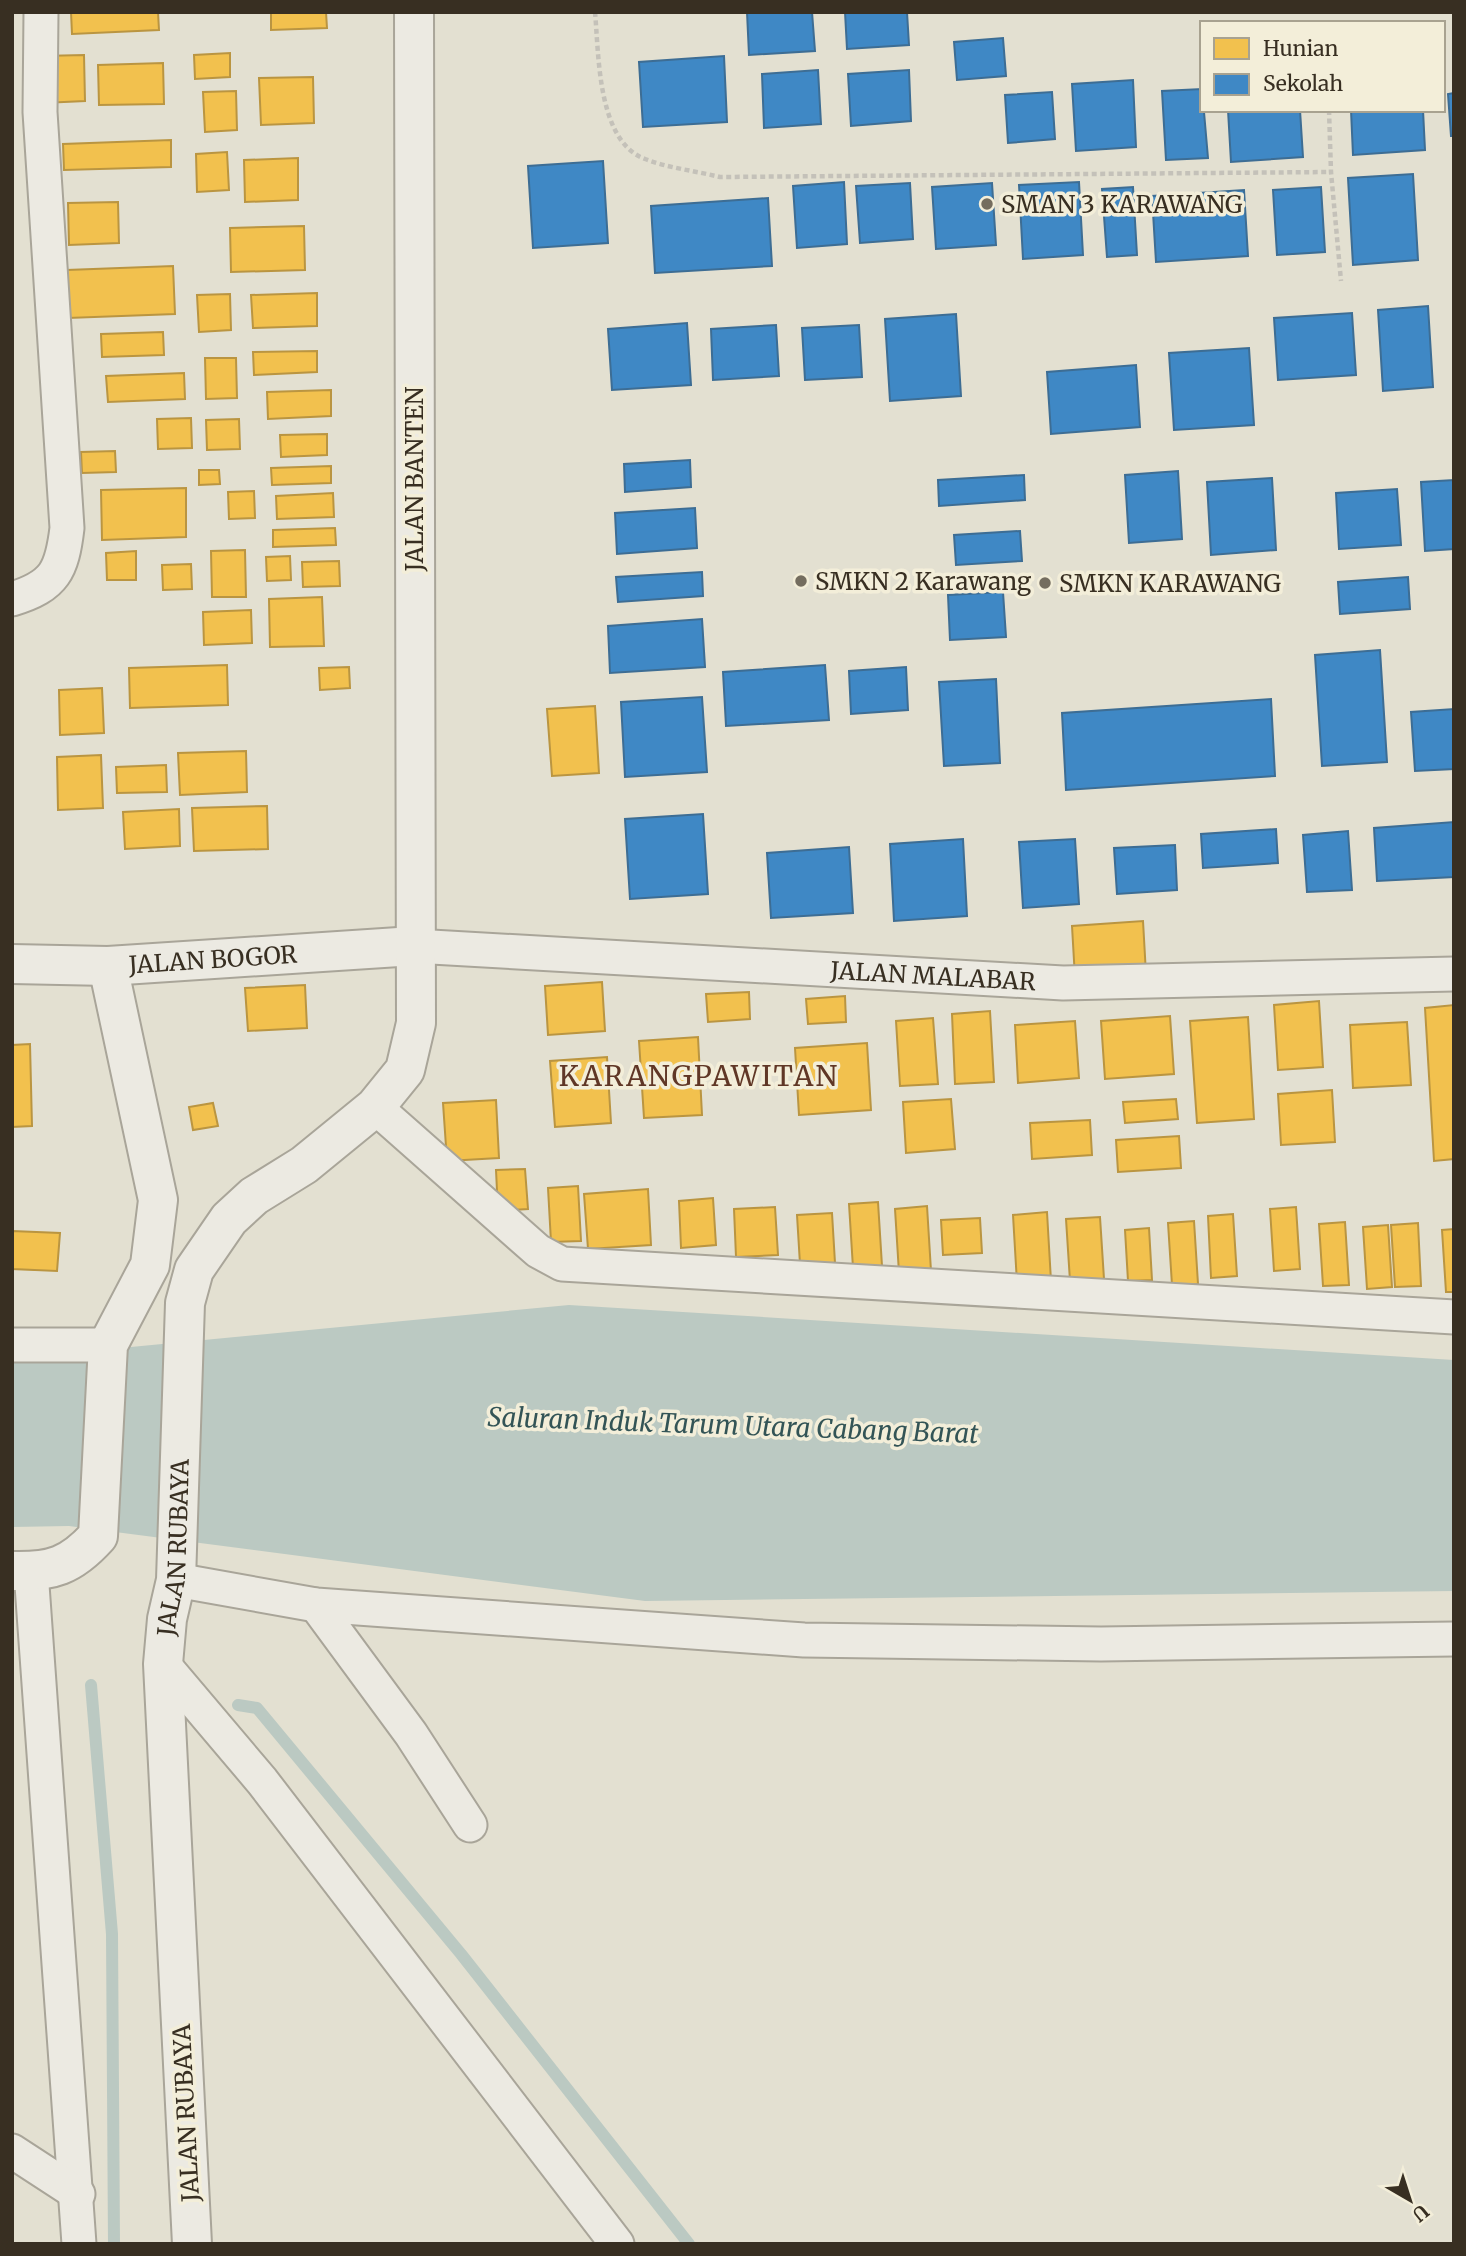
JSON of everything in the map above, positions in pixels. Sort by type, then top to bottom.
[{"type":"street","points":[[12,599],[34,592],[51,580],[63,558],[67,518],[40,112],[41,12]]},
{"type":"street","name":"JALAN BANTEN","points":[[414,12],[414,946]]},
{"type":"street","name":"JALAN BOGOR","points":[[12,964],[108,966],[414,946]]},
{"type":"street","name":"JALAN MALABAR","points":[[414,946],[1063,983],[1454,974]]},
{"type":"street","name":"JALAN RUBAYA","points":[[192,2244],[163,1664],[176,1562],[182,1332],[194,1270],[229,1219],[254,1196],[304,1165],[375,1107],[405,1070],[416,1023],[414,946]]},
{"type":"street","points":[[79,2244],[78,2194],[22,1571],[62,1567],[84,1552],[98,1536],[108,1345],[150,1265],[158,1200],[108,966]]},
{"type":"street","points":[[375,1107],[538,1251],[562,1264],[1454,1317]]},
{"type":"street","points":[[12,1345],[108,1345]]},
{"type":"street","points":[[176,1562],[316,1605],[804,1640],[1101,1644],[1454,1639]]},
{"type":"street","points":[[316,1605],[411,1734],[470,1825]]},
{"type":"street","points":[[163,1664],[262,1781],[617,2244]]},
{"type":"street","points":[[12,2151],[78,2194]]},
{"type":"path","points":[[595,12],[603,97],[615,134],[643,159],[720,177],[1331,173]]},
{"type":"path","points":[[1329,112],[1331,173],[1341,281]]},
{"type":"water","name":"Saluran Induk Tarum Utara Cabang Barat","points":[[569,1305],[1454,1360],[1454,1591],[645,1601],[69,1526],[12,1527],[12,1353],[58,1354]]},
{"type":"building: Hunian","points":[[71,12],[158,12],[159,30],[72,34]]},
{"type":"building: Hunian","points":[[271,12],[326,12],[327,28],[271,30]]},
{"type":"building: Hunian","points":[[230,53],[230,77],[195,79],[194,55]]},
{"type":"building: Hunian","points":[[84,55],[85,101],[43,103],[42,56]]},
{"type":"building: Hunian","points":[[163,63],[164,104],[99,105],[98,65]]},
{"type":"building: Hunian","points":[[313,77],[314,123],[261,125],[259,78]]},
{"type":"building: Hunian","points":[[236,91],[237,130],[205,132],[203,92]]},
{"type":"building: Hunian","points":[[171,140],[171,167],[64,170],[63,144]]},
{"type":"building: Hunian","points":[[227,152],[229,190],[197,192],[196,154]]},
{"type":"building: Hunian","points":[[298,158],[298,200],[245,202],[244,160]]},
{"type":"building: Hunian","points":[[118,202],[119,243],[69,245],[68,203]]},
{"type":"building: Hunian","points":[[304,226],[305,270],[231,272],[230,228]]},
{"type":"building: Hunian","points":[[173,266],[175,314],[68,318],[67,270]]},
{"type":"building: Hunian","points":[[317,293],[317,326],[253,328],[251,295]]},
{"type":"building: Hunian","points":[[230,294],[231,330],[199,332],[197,295]]},
{"type":"building: Hunian","points":[[163,332],[164,355],[102,357],[101,334]]},
{"type":"building: Hunian","points":[[317,351],[317,372],[254,375],[253,352]]},
{"type":"building: Hunian","points":[[205,358],[236,358],[237,398],[206,399]]},
{"type":"building: Hunian","points":[[184,373],[185,399],[108,402],[106,376]]},
{"type":"building: Hunian","points":[[331,390],[331,416],[268,419],[267,392]]},
{"type":"building: Hunian","points":[[191,418],[192,448],[158,449],[157,419]]},
{"type":"building: Hunian","points":[[239,419],[240,449],[207,450],[206,420]]},
{"type":"building: Hunian","points":[[327,434],[327,455],[281,457],[280,435]]},
{"type":"building: Hunian","points":[[115,451],[116,472],[82,473],[81,452]]},
{"type":"building: Hunian","points":[[331,466],[331,483],[272,485],[271,468]]},
{"type":"building: Hunian","points":[[199,470],[219,470],[220,484],[199,485]]},
{"type":"building: Hunian","points":[[186,488],[186,537],[102,540],[101,490]]},
{"type":"building: Hunian","points":[[254,491],[255,518],[229,519],[228,492]]},
{"type":"building: Hunian","points":[[333,493],[334,517],[277,519],[276,496]]},
{"type":"building: Hunian","points":[[335,528],[336,545],[273,547],[273,530]]},
{"type":"building: Hunian","points":[[245,550],[246,597],[212,597],[211,551]]},
{"type":"building: Hunian","points":[[136,551],[136,580],[107,580],[106,553]]},
{"type":"building: Hunian","points":[[290,556],[291,580],[267,581],[266,557]]},
{"type":"building: Hunian","points":[[339,561],[340,586],[303,587],[302,562]]},
{"type":"building: Hunian","points":[[191,564],[192,589],[163,590],[162,565]]},
{"type":"building: Hunian","points":[[322,597],[324,646],[270,647],[269,599]]},
{"type":"building: Hunian","points":[[251,610],[252,643],[204,645],[203,612]]},
{"type":"building: Hunian","points":[[227,665],[228,705],[130,708],[129,668]]},
{"type":"building: Hunian","points":[[349,667],[350,688],[320,690],[319,668]]},
{"type":"building: Hunian","points":[[102,688],[104,733],[60,735],[59,690]]},
{"type":"building: Hunian","points":[[595,706],[599,773],[552,776],[547,709]]},
{"type":"building: Hunian","points":[[246,751],[247,792],[180,795],[178,753]]},
{"type":"building: Hunian","points":[[101,755],[103,808],[58,810],[57,757]]},
{"type":"building: Hunian","points":[[166,765],[167,792],[117,793],[116,767]]},
{"type":"building: Hunian","points":[[267,806],[268,849],[194,851],[192,808]]},
{"type":"building: Hunian","points":[[179,809],[180,846],[125,849],[123,812]]},
{"type":"building: Hunian","points":[[1143,921],[1146,974],[1075,978],[1072,926]]},
{"type":"building: Hunian","points":[[602,982],[605,1031],[548,1035],[545,986]]},
{"type":"building: Hunian","points":[[305,985],[307,1028],[248,1031],[245,988]]},
{"type":"building: Hunian","points":[[749,992],[750,1019],[708,1022],[706,994]]},
{"type":"building: Hunian","points":[[845,996],[846,1022],[808,1024],[806,999]]},
{"type":"building: Hunian","points":[[1319,1001],[1323,1067],[1278,1070],[1274,1005]]},
{"type":"building: Hunian","points":[[1454,1005],[1454,1159],[1434,1161],[1425,1008]]},
{"type":"building: Hunian","points":[[990,1011],[994,1082],[955,1084],[952,1014]]},
{"type":"building: Hunian","points":[[1170,1016],[1174,1074],[1105,1079],[1101,1021]]},
{"type":"building: Hunian","points":[[1248,1017],[1254,1119],[1197,1123],[1190,1021]]},
{"type":"building: Hunian","points":[[933,1018],[938,1084],[900,1086],[896,1021]]},
{"type":"building: Hunian","points":[[1075,1021],[1079,1078],[1018,1083],[1015,1025]]},
{"type":"building: Hunian","points":[[1407,1022],[1411,1085],[1353,1088],[1350,1025]]},
{"type":"building: Hunian","points":[[698,1037],[702,1115],[644,1118],[639,1041]]},
{"type":"building: Hunian","points":[[867,1043],[871,1110],[799,1115],[795,1048]]},
{"type":"building: Hunian","points":[[30,1044],[32,1126],[12,1127],[12,1045]]},
{"type":"building: Hunian","points":[[607,1057],[611,1123],[555,1127],[550,1061]]},
{"type":"building: Hunian","points":[[1332,1090],[1335,1142],[1281,1145],[1278,1094]]},
{"type":"building: Hunian","points":[[951,1099],[955,1149],[906,1153],[903,1102]]},
{"type":"building: Hunian","points":[[1176,1099],[1178,1119],[1125,1123],[1123,1102]]},
{"type":"building: Hunian","points":[[496,1100],[499,1158],[447,1161],[443,1103]]},
{"type":"building: Hunian","points":[[213,1103],[218,1126],[193,1130],[189,1107]]},
{"type":"building: Hunian","points":[[1090,1120],[1092,1155],[1032,1159],[1030,1123]]},
{"type":"building: Hunian","points":[[1179,1136],[1181,1168],[1118,1172],[1116,1140]]},
{"type":"building: Hunian","points":[[525,1169],[528,1209],[498,1211],[496,1170]]},
{"type":"building: Hunian","points":[[578,1186],[581,1241],[551,1242],[548,1188]]},
{"type":"building: Hunian","points":[[648,1189],[651,1245],[588,1249],[584,1194]]},
{"type":"building: Hunian","points":[[713,1198],[716,1245],[681,1248],[679,1201]]},
{"type":"building: Hunian","points":[[878,1202],[882,1266],[853,1268],[849,1204]]},
{"type":"building: Hunian","points":[[927,1206],[931,1271],[899,1273],[895,1209]]},
{"type":"building: Hunian","points":[[775,1207],[778,1255],[736,1257],[734,1209]]},
{"type":"building: Hunian","points":[[1296,1207],[1300,1269],[1274,1271],[1270,1209]]},
{"type":"building: Hunian","points":[[1047,1212],[1051,1281],[1017,1283],[1013,1215]]},
{"type":"building: Hunian","points":[[832,1213],[835,1263],[800,1264],[797,1215]]},
{"type":"building: Hunian","points":[[1233,1214],[1237,1276],[1211,1278],[1208,1216]]},
{"type":"building: Hunian","points":[[1100,1217],[1104,1279],[1070,1281],[1066,1219]]},
{"type":"building: Hunian","points":[[980,1218],[982,1253],[943,1255],[941,1220]]},
{"type":"building: Hunian","points":[[1194,1221],[1198,1284],[1172,1285],[1168,1223]]},
{"type":"building: Hunian","points":[[1345,1222],[1349,1285],[1323,1286],[1319,1224]]},
{"type":"building: Hunian","points":[[1418,1223],[1421,1286],[1395,1287],[1391,1225]]},
{"type":"building: Hunian","points":[[1388,1225],[1392,1287],[1367,1289],[1363,1227]]},
{"type":"building: Hunian","points":[[1149,1228],[1152,1280],[1128,1281],[1125,1230]]},
{"type":"building: Hunian","points":[[1454,1229],[1454,1292],[1446,1292],[1442,1230]]},
{"type":"building: Hunian","points":[[12,1231],[60,1233],[57,1271],[12,1269]]},
{"type":"building: Sekolah","points":[[747,12],[812,12],[815,51],[749,55]]},
{"type":"building: Sekolah","points":[[845,12],[907,12],[909,45],[847,49]]},
{"type":"building: Sekolah","points":[[1003,38],[1006,76],[957,80],[954,42]]},
{"type":"building: Sekolah","points":[[724,56],[727,122],[643,127],[639,62]]},
{"type":"building: Sekolah","points":[[818,70],[821,124],[764,128],[762,74]]},
{"type":"building: Sekolah","points":[[909,70],[911,121],[851,126],[848,74]]},
{"type":"building: Sekolah","points":[[1133,80],[1136,147],[1076,151],[1072,84]]},
{"type":"building: Sekolah","points":[[1200,89],[1200,112],[1204,112],[1208,158],[1166,160],[1162,91]]},
{"type":"building: Sekolah","points":[[1052,92],[1055,139],[1008,143],[1005,95]]},
{"type":"building: Sekolah","points":[[1454,93],[1454,136],[1451,136],[1448,94]]},
{"type":"building: Sekolah","points":[[1228,112],[1300,112],[1303,157],[1231,162]]},
{"type":"building: Sekolah","points":[[1351,112],[1423,112],[1425,150],[1353,155]]},
{"type":"building: Sekolah","points":[[603,161],[608,243],[533,248],[528,166]]},
{"type":"building: Sekolah","points":[[1413,174],[1418,260],[1353,265],[1348,178]]},
{"type":"building: Sekolah","points":[[844,182],[847,244],[797,248],[793,186]]},
{"type":"building: Sekolah","points":[[1079,182],[1083,255],[1023,259],[1019,185]]},
{"type":"building: Sekolah","points":[[910,183],[913,239],[860,243],[856,186]]},
{"type":"building: Sekolah","points":[[992,183],[996,245],[936,249],[932,187]]},
{"type":"building: Sekolah","points":[[1133,187],[1137,255],[1107,257],[1102,189]]},
{"type":"building: Sekolah","points":[[1321,187],[1325,252],[1277,255],[1273,190]]},
{"type":"building: Sekolah","points":[[1244,190],[1248,256],[1156,262],[1152,196]]},
{"type":"building: Sekolah","points":[[768,198],[772,266],[655,273],[651,206]]},
{"type":"building: Sekolah","points":[[1428,306],[1433,387],[1383,391],[1378,310]]},
{"type":"building: Sekolah","points":[[1352,313],[1356,375],[1278,380],[1274,318]]},
{"type":"building: Sekolah","points":[[956,314],[961,396],[890,401],[885,319]]},
{"type":"building: Sekolah","points":[[687,323],[691,385],[612,390],[608,329]]},
{"type":"building: Sekolah","points":[[776,325],[779,376],[713,380],[711,329]]},
{"type":"building: Sekolah","points":[[859,325],[862,377],[805,380],[802,328]]},
{"type":"building: Sekolah","points":[[1249,348],[1254,425],[1174,430],[1169,353]]},
{"type":"building: Sekolah","points":[[1136,365],[1140,427],[1051,434],[1047,372]]},
{"type":"building: Sekolah","points":[[690,460],[691,487],[625,492],[624,464]]},
{"type":"building: Sekolah","points":[[1178,471],[1182,539],[1129,543],[1125,475]]},
{"type":"building: Sekolah","points":[[1024,475],[1025,500],[939,506],[938,480]]},
{"type":"building: Sekolah","points":[[1272,478],[1276,550],[1211,555],[1207,482]]},
{"type":"building: Sekolah","points":[[1454,480],[1454,549],[1425,551],[1421,482]]},
{"type":"building: Sekolah","points":[[1397,489],[1401,545],[1339,549],[1336,493]]},
{"type":"building: Sekolah","points":[[695,508],[697,548],[617,554],[615,513]]},
{"type":"building: Sekolah","points":[[1020,531],[1022,561],[956,565],[954,535]]},
{"type":"building: Sekolah","points":[[702,572],[703,596],[618,602],[616,577]]},
{"type":"building: Sekolah","points":[[1408,577],[1410,609],[1340,614],[1338,582]]},
{"type":"building: Sekolah","points":[[1003,592],[1006,637],[950,640],[948,595]]},
{"type":"building: Sekolah","points":[[702,619],[705,667],[610,673],[608,626]]},
{"type":"building: Sekolah","points":[[1380,650],[1387,762],[1322,766],[1315,655]]},
{"type":"building: Sekolah","points":[[825,665],[829,720],[726,726],[723,672]]},
{"type":"building: Sekolah","points":[[906,667],[908,710],[851,714],[849,671]]},
{"type":"building: Sekolah","points":[[996,679],[1000,763],[944,766],[939,682]]},
{"type":"building: Sekolah","points":[[702,697],[707,772],[625,777],[621,702]]},
{"type":"building: Sekolah","points":[[1271,699],[1275,776],[1066,790],[1062,713]]},
{"type":"building: Sekolah","points":[[1454,709],[1454,769],[1415,771],[1411,712]]},
{"type":"building: Sekolah","points":[[703,814],[708,894],[630,899],[625,819]]},
{"type":"building: Sekolah","points":[[1454,822],[1454,877],[1377,881],[1374,828]]},
{"type":"building: Sekolah","points":[[1276,829],[1278,863],[1203,868],[1201,834]]},
{"type":"building: Sekolah","points":[[1348,831],[1352,890],[1307,892],[1303,835]]},
{"type":"building: Sekolah","points":[[963,839],[967,916],[894,921],[890,844]]},
{"type":"building: Sekolah","points":[[1075,839],[1079,904],[1023,908],[1019,842]]},
{"type":"building: Sekolah","points":[[1175,845],[1177,890],[1117,894],[1114,848]]},
{"type":"building: Sekolah","points":[[849,847],[853,913],[771,918],[767,853]]},
{"type":"waterway","points":[[91,1685],[112,1934],[114,2244]]},
{"type":"waterway","points":[[238,1705],[257,1708],[461,1954],[689,2244]]},
{"type":"place","name":"SMAN 3 KARAWANG","points":[[987,204]]},
{"type":"place","name":"SMKN 2 Karawang","points":[[801,581]]},
{"type":"place","name":"SMKN KARAWANG","points":[[1045,583]]},
{"type":"district","name":"KARANGPAWITAN","points":[[699,1076]]}]
